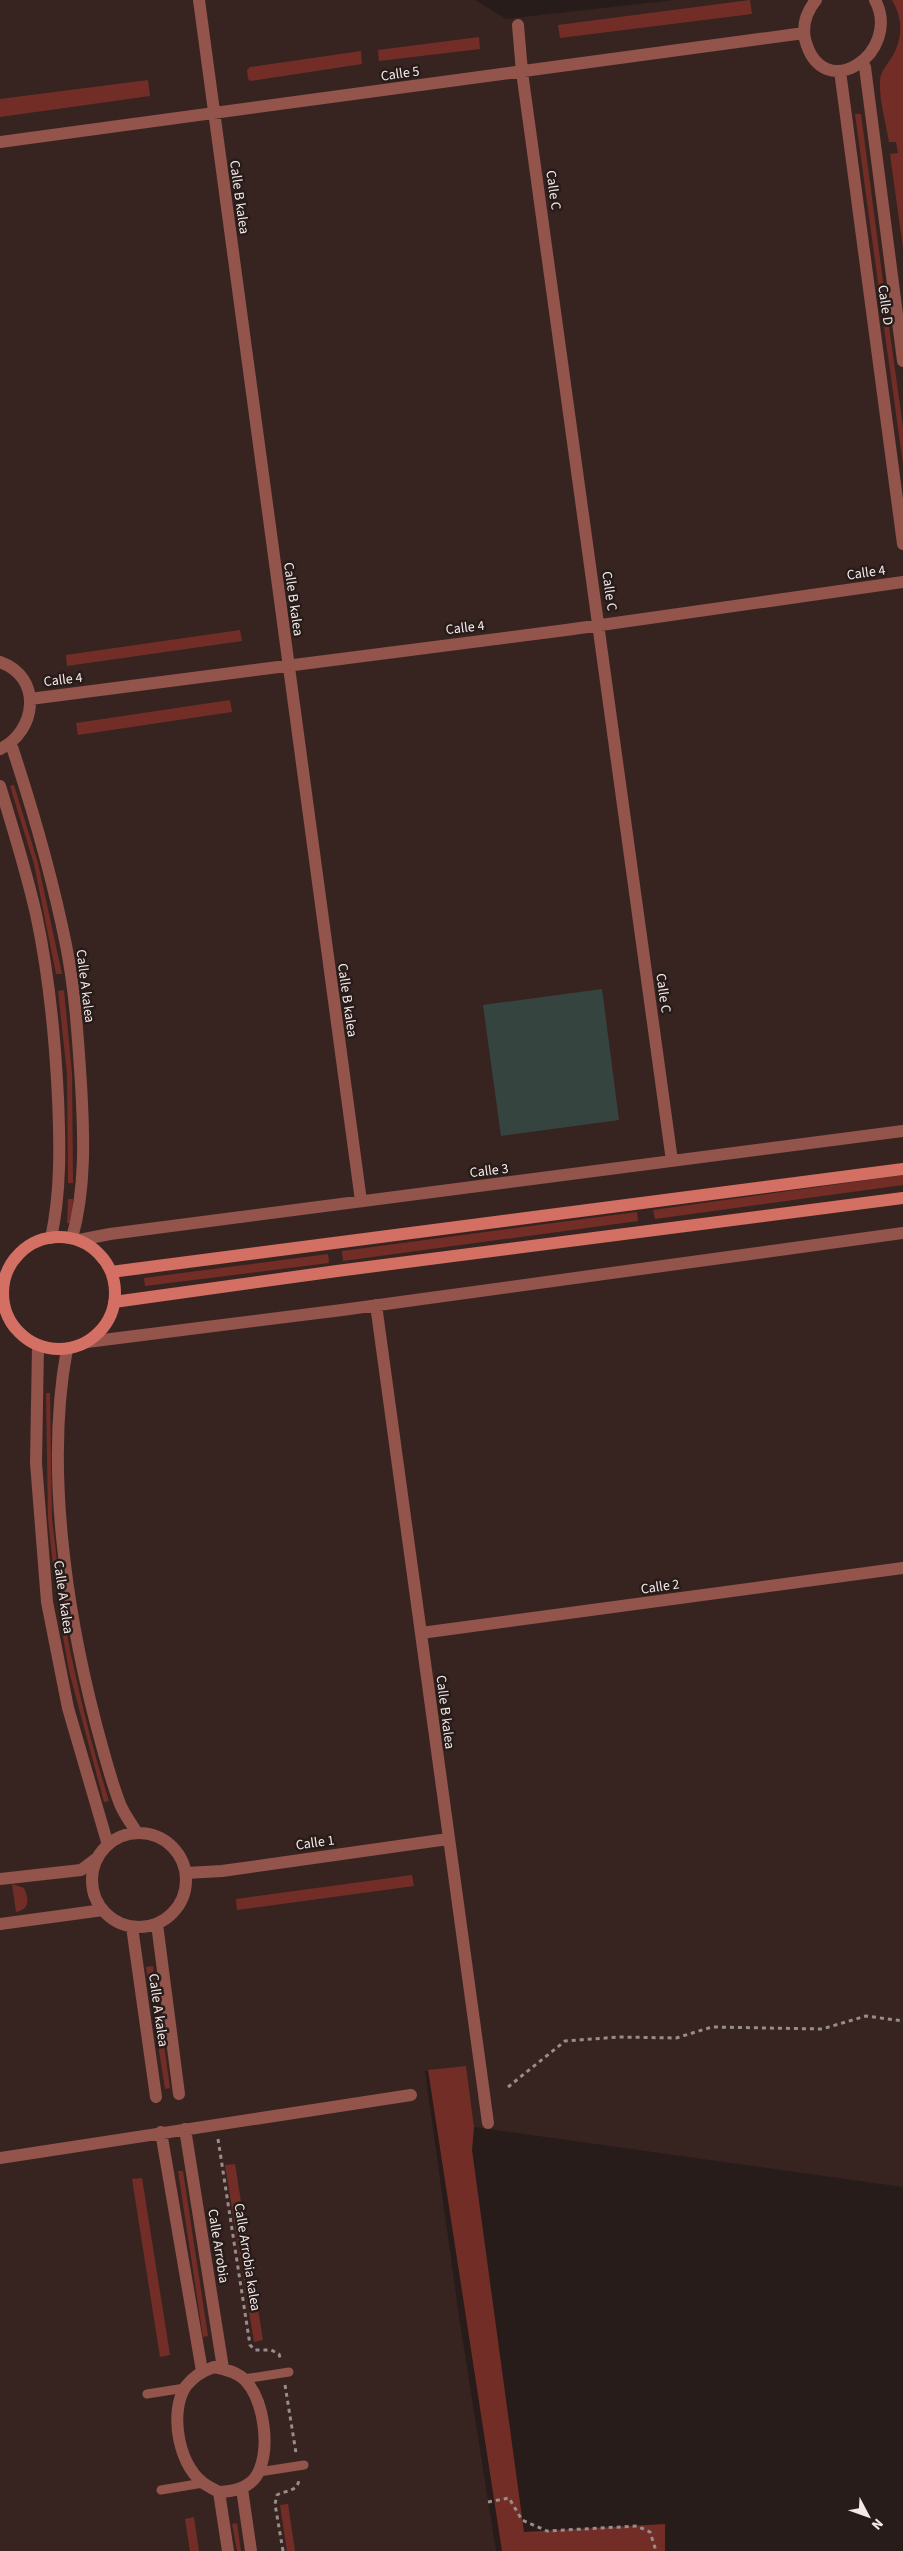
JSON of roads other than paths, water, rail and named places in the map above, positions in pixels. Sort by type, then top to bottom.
[{"type":"street","name":"Calle B kalea","points":[[199,0],[287,666],[361,1201]]},
{"type":"street","points":[[816,0],[810,7],[805,20],[804,34],[812,54],[820,62],[840,71],[853,71],[865,66],[876,58],[884,47],[888,33],[886,19],[875,0]]},
{"type":"street","name":"Calle C","points":[[518,25],[522,72],[672,1162]]},
{"type":"street","name":"Calle 5","points":[[0,142],[804,34]]},
{"type":"street","name":"Calle D","points":[[865,66],[903,361]]},
{"type":"street","name":"Calle D","points":[[840,71],[903,544]]},
{"type":"street","name":"Calle 4","points":[[30,698],[599,625],[903,582]]},
{"type":"street","points":[[0,662],[18,672],[26,685],[30,698],[30,712],[27,724],[5,747]]},
{"type":"street","name":"Calle A kalea","points":[[5,747],[37,823],[66,946],[77,1030],[82,1112],[81,1190],[76,1239]]},
{"type":"street","points":[[0,786],[17,841],[36,916],[55,1039],[60,1155],[56,1217],[51,1238]]},
{"type":"street","name":"Calle 3","points":[[76,1239],[903,1131]]},
{"type":"street","points":[[111,1272],[903,1169]]},
{"type":"street","points":[[114,1302],[337,1271],[903,1198]]},
{"type":"street","points":[[87,1342],[100,1331],[109,1318],[114,1302],[115,1287],[111,1272],[103,1259],[92,1248],[76,1239],[51,1238],[40,1240],[25,1248],[14,1259],[6,1274],[1,1290],[4,1318],[26,1339],[38,1346],[52,1349],[67,1349],[87,1342],[376,1306],[903,1233]]},
{"type":"street","name":"Calle B kalea","points":[[376,1306],[488,2123]]},
{"type":"street","name":"Calle A kalea","points":[[38,1346],[36,1463],[47,1602],[68,1708],[108,1845]]},
{"type":"street","name":"Calle A kalea","points":[[67,1349],[60,1386],[59,1486],[69,1599],[89,1697],[106,1761],[120,1805],[137,1833]]},
{"type":"street","name":"Calle 2","points":[[421,1633],[903,1568]]},
{"type":"street","points":[[0,1879],[81,1870],[99,1856],[108,1845],[122,1836],[137,1833],[151,1834],[164,1840],[178,1854],[186,1873],[186,1889],[180,1903],[170,1916],[157,1924],[132,1927],[116,1921],[103,1910],[95,1898],[92,1884],[93,1869],[99,1856]]},
{"type":"street","name":"Calle 1","points":[[186,1873],[222,1871],[448,1839]]},
{"type":"street","points":[[0,1924],[103,1910]]},
{"type":"street","name":"Calle A kalea","points":[[157,1924],[179,2094]]},
{"type":"street","name":"Calle A kalea","points":[[132,1927],[156,2097]]},
{"type":"street","points":[[0,2158],[411,2095]]},
{"type":"street","name":"Calle Arrobia","points":[[185,2129],[223,2368]]},
{"type":"street","points":[[161,2132],[202,2371]]},
{"type":"street","points":[[214,2367],[223,2368],[244,2379],[252,2389],[259,2403],[264,2427],[264,2445],[259,2472],[242,2489],[219,2492],[202,2483],[183,2454],[178,2434],[178,2414],[185,2388],[202,2371],[214,2367]]},
{"type":"street","points":[[242,2489],[251,2551]]},
{"type":"street","points":[[219,2492],[228,2551]]},
{"type":"lane","points":[[244,2379],[289,2372]]},
{"type":"lane","points":[[147,2394],[185,2388]]},
{"type":"lane","points":[[259,2472],[304,2465]]},
{"type":"lane","points":[[161,2490],[202,2483]]}]
